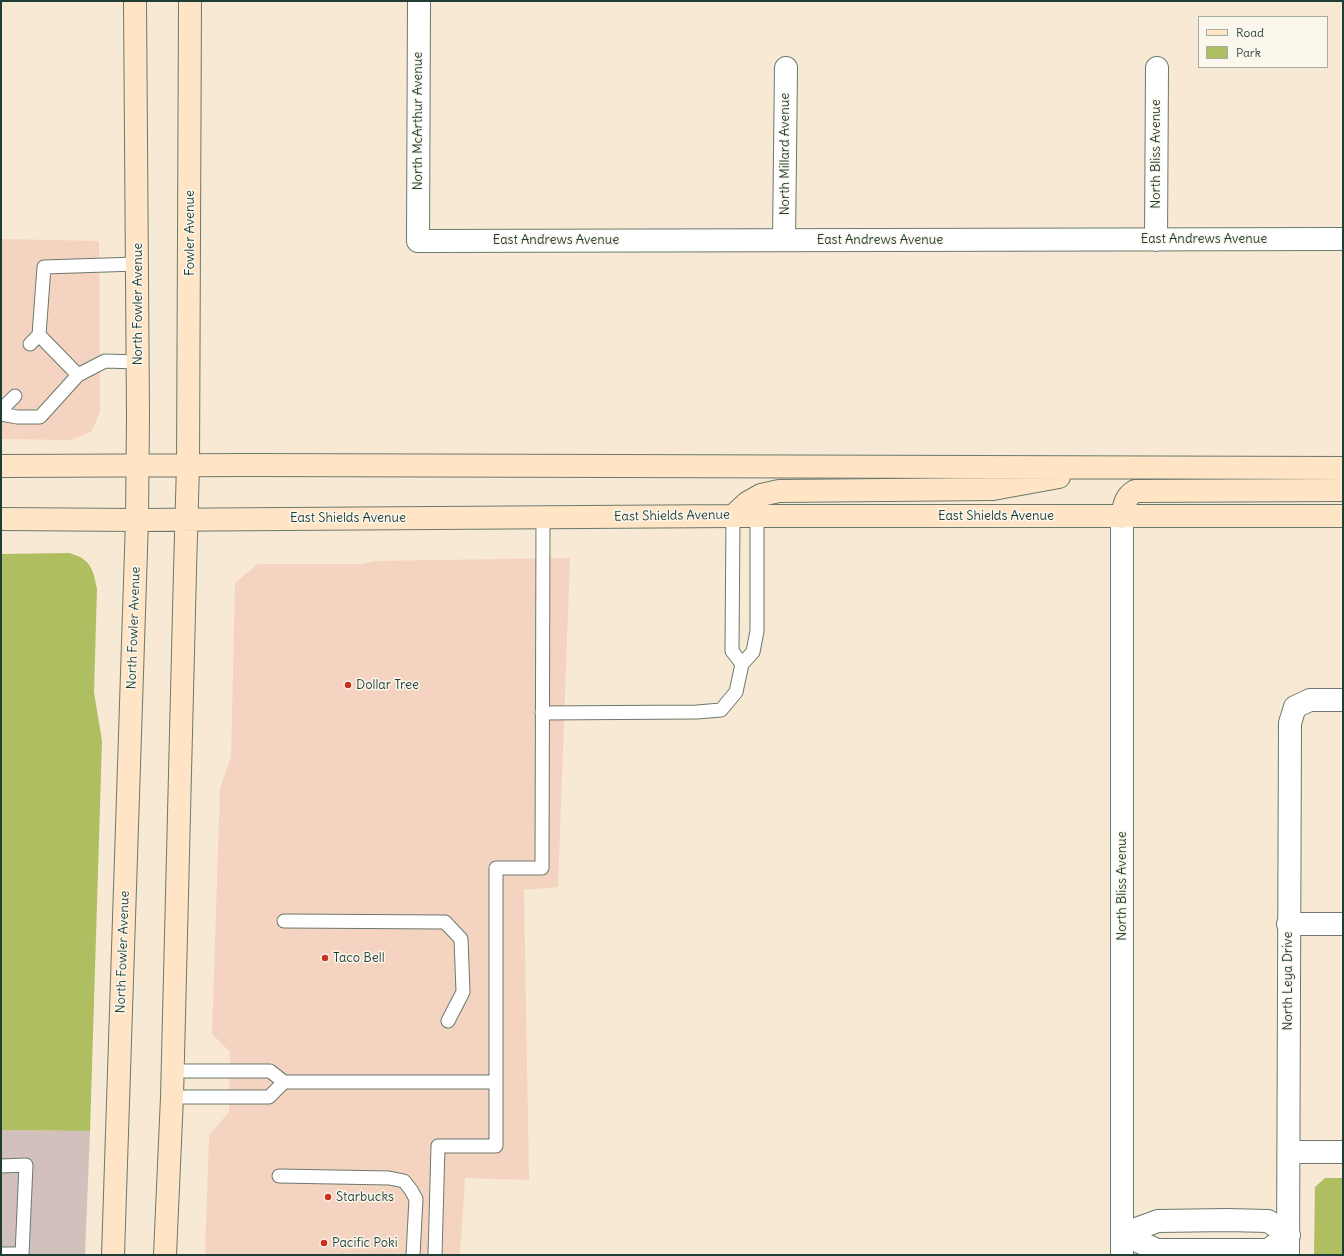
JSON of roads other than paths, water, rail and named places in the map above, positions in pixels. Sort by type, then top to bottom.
[{"type":"main road","name":"North Fowler Avenue","points":[[113,1255],[138,466],[135,1]]},
{"type":"main road","name":"Fowler Avenue","points":[[188,466],[190,1]]},
{"type":"main road","points":[[1,466],[1343,468]]},
{"type":"main road","points":[[165,1255],[172,1097],[188,466]]},
{"type":"main road","points":[[733,516],[747,503],[761,495],[779,491],[994,489],[1114,468]]},
{"type":"main road","points":[[1122,517],[1124,502],[1130,494],[1135,491],[1343,490]]},
{"type":"main road","name":"East Shields Avenue","points":[[1,519],[137,520],[733,516],[1343,516]]},
{"type":"street","name":"North McArthur Avenue","points":[[418,240],[419,1]]},
{"type":"street","name":"North Millard Avenue","points":[[784,240],[786,68]]},
{"type":"street","name":"North Bliss Avenue","points":[[1156,240],[1157,68]]},
{"type":"street","name":"East Andrews Avenue","points":[[418,240],[1343,239]]},
{"type":"street","name":"North Bliss Avenue","points":[[1122,517],[1122,1245]]},
{"type":"street","name":"North Leya Drive","points":[[1288,1245],[1288,924],[1290,723],[1295,707],[1310,700],[1343,700]]},
{"type":"street","points":[[1288,924],[1343,924]]},
{"type":"street","points":[[1289,1152],[1343,1152]]},
{"type":"street","points":[[1201,1220],[1209,1227],[1212,1235],[1209,1245],[1203,1250]]},
{"type":"street","points":[[1201,1220],[1268,1221],[1288,1245],[1268,1250],[1157,1250],[1122,1245],[1158,1221],[1201,1220]]},
{"type":"lane","points":[[78,375],[54,358],[35,340],[44,267],[137,264]]},
{"type":"lane","points":[[1,414],[17,417],[40,417],[78,375],[105,361],[138,362]]},
{"type":"lane","points":[[1,410],[15,396]]},
{"type":"lane","points":[[733,516],[732,651],[742,664]]},
{"type":"lane","points":[[542,713],[697,712],[721,710],[736,692],[742,664],[753,652],[757,631],[757,516]]},
{"type":"lane","points":[[435,1255],[438,1146],[496,1146],[496,868],[542,868],[542,518]]},
{"type":"lane","points":[[284,921],[445,922],[461,939],[463,992],[448,1021]]},
{"type":"lane","points":[[172,1071],[270,1072],[284,1082],[496,1082]]},
{"type":"lane","points":[[172,1097],[269,1098],[284,1082]]},
{"type":"lane","points":[[1,1166],[26,1165],[22,1255],[1,1254]]},
{"type":"lane","points":[[279,1176],[388,1178],[404,1181],[416,1199],[413,1255]]},
{"type":"place","name":"Dollar Tree","points":[[348,685]]},
{"type":"place","name":"Taco Bell","points":[[325,958]]},
{"type":"place","name":"Starbucks","points":[[328,1197]]},
{"type":"place","name":"Pacific Poki","points":[[324,1243]]}]
